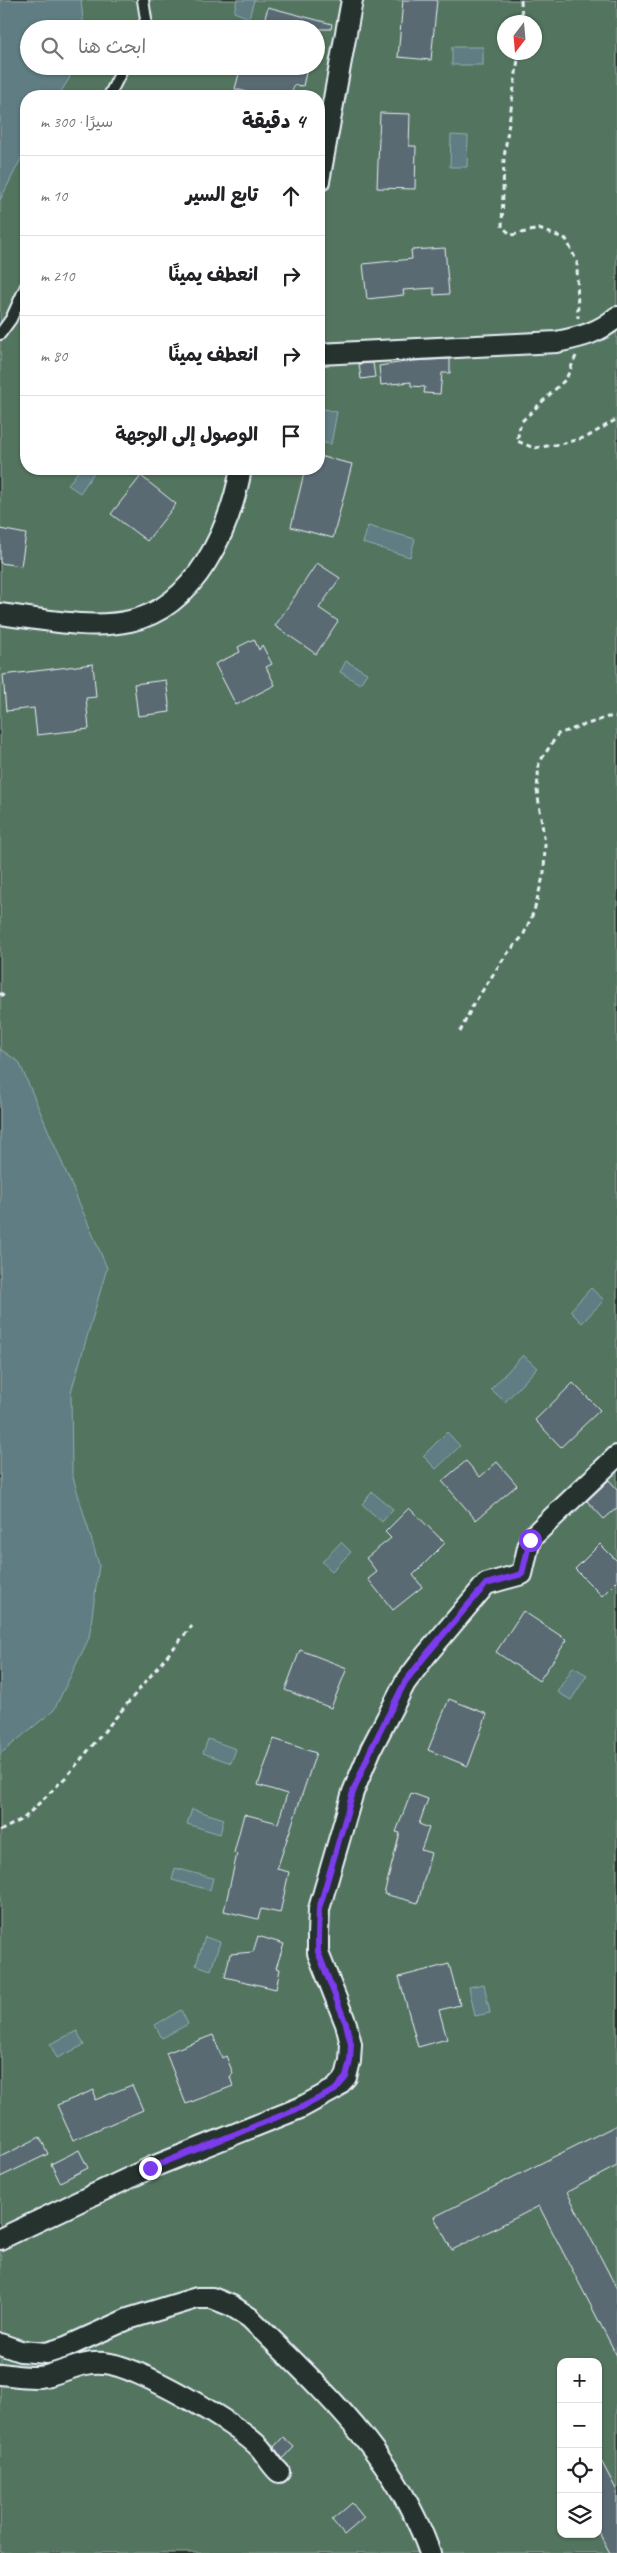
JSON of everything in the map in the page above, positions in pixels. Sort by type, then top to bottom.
[{"type":"street","points":[[325,153],[352,0]]},
{"type":"street","points":[[325,354],[530,344],[579,338],[602,330],[617,317]]},
{"type":"street","points":[[0,614],[102,624],[130,621],[150,614],[170,602],[200,571],[224,531],[234,504],[240,475]]},
{"type":"street","points":[[0,2239],[150,2168],[300,2108],[335,2090],[346,2077],[350,2061],[351,2044],[346,2024],[318,1952],[319,1909],[351,1799],[371,1749],[405,1682],[443,1634],[486,1584],[522,1574],[530,1540],[617,1456]]},
{"type":"street","points":[[0,2344],[20,2351],[47,2353],[66,2347],[128,2319],[183,2301],[212,2298],[232,2306],[250,2318],[343,2410],[376,2451],[405,2494],[430,2553]]},
{"type":"street","points":[[0,2374],[44,2377],[84,2363],[107,2363],[146,2378],[184,2396],[260,2448],[271,2465],[279,2472]]},
{"type":"lane","points":[[143,0],[146,20]]},
{"type":"lane","points":[[112,90],[120,75]]},
{"type":"lane","points":[[0,334],[11,319],[20,299]]},
{"type":"path","points":[[521,0],[522,15]]},
{"type":"path","points":[[517,60],[504,158],[502,227],[512,235],[539,229],[566,239],[577,262],[579,338],[579,349],[566,379],[521,422],[517,441],[534,448],[561,444],[587,437],[617,418]]},
{"type":"path","points":[[460,1032],[482,990],[506,954],[523,936],[534,911],[544,874],[544,854],[537,790],[539,763],[558,734],[608,717],[617,717]]},
{"type":"path","points":[[0,993],[4,997]]},
{"type":"path","points":[[0,1832],[24,1818],[67,1776],[192,1626]]},
{"type":"green space","points":[[0,0],[617,0],[617,2553],[0,2553]]},
{"type":"water","points":[[0,0],[81,0],[83,20],[20,20],[20,75],[70,75],[62,90],[20,90],[20,161],[0,200]]},
{"type":"water","points":[[237,0],[254,0],[249,18],[234,12]]},
{"type":"water","points":[[452,47],[483,47],[483,65],[452,65]]},
{"type":"water","points":[[451,135],[468,136],[467,167],[450,167]]},
{"type":"water","points":[[325,409],[337,412],[331,444],[325,443]]},
{"type":"water","points":[[76,475],[92,475],[80,493],[68,485]]},
{"type":"water","points":[[368,526],[415,539],[410,557],[363,543]]},
{"type":"water","points":[[346,661],[367,673],[360,684],[340,672]]},
{"type":"water","points":[[0,1049],[19,1062],[107,1268],[71,1392],[72,1474],[99,1565],[89,1638],[54,1710],[0,1754]]},
{"type":"water","points":[[591,1288],[604,1300],[582,1323],[570,1311]]},
{"type":"water","points":[[523,1355],[537,1368],[505,1402],[491,1389]]},
{"type":"water","points":[[447,1432],[460,1446],[436,1469],[423,1456]]},
{"type":"water","points":[[372,1492],[393,1509],[382,1522],[362,1504]]},
{"type":"water","points":[[341,1542],[351,1552],[332,1571],[322,1562]]},
{"type":"water","points":[[573,1667],[587,1675],[571,1700],[557,1692]]},
{"type":"water","points":[[208,1739],[236,1749],[231,1763],[203,1753]]},
{"type":"water","points":[[192,1809],[224,1819],[220,1834],[187,1824]]},
{"type":"water","points":[[175,1868],[213,1878],[210,1890],[172,1880]]},
{"type":"water","points":[[205,1937],[220,1942],[211,1970],[196,1965]]},
{"type":"water","points":[[484,1984],[490,2013],[475,2016],[469,1987]]},
{"type":"water","points":[[181,2010],[188,2024],[162,2038],[155,2025]]},
{"type":"water","points":[[77,2031],[84,2045],[57,2058],[50,2044]]},
{"type":"building","points":[[403,0],[437,0],[431,60],[398,57]]},
{"type":"building","points":[[268,7],[317,20],[264,20]]},
{"type":"building","points":[[325,22],[332,24],[331,29],[325,29]]},
{"type":"building","points":[[239,75],[305,75],[303,86],[294,85],[293,90],[235,89]]},
{"type":"building","points":[[380,113],[410,114],[409,146],[416,146],[415,189],[377,188]]},
{"type":"building","points":[[445,248],[449,294],[434,295],[434,288],[403,290],[404,295],[367,299],[363,264],[412,259],[411,250]]},
{"type":"building","points":[[450,359],[450,373],[442,373],[440,394],[424,393],[425,387],[411,386],[411,382],[381,385],[379,366],[412,361]]},
{"type":"building","points":[[373,363],[375,377],[361,379],[359,364]]},
{"type":"building","points":[[325,457],[352,464],[333,538],[291,527],[304,475],[325,475]]},
{"type":"building","points":[[141,476],[176,504],[147,541],[111,514]]},
{"type":"building","points":[[0,529],[26,534],[21,566],[0,563]]},
{"type":"building","points":[[317,563],[340,578],[319,608],[338,621],[316,654],[275,626]]},
{"type":"building","points":[[254,639],[259,650],[262,645],[272,664],[266,667],[275,685],[236,705],[215,664],[240,652],[238,647]]},
{"type":"building","points":[[93,664],[96,697],[86,698],[89,729],[37,735],[34,708],[6,711],[3,675]]},
{"type":"building","points":[[166,680],[170,712],[138,716],[134,684]]},
{"type":"building","points":[[573,1383],[600,1410],[561,1447],[535,1420]]},
{"type":"building","points":[[466,1461],[480,1477],[497,1462],[517,1485],[476,1520],[442,1481]]},
{"type":"building","points":[[609,1480],[617,1489],[617,1508],[604,1519],[587,1501]]},
{"type":"building","points":[[409,1508],[445,1543],[413,1575],[422,1587],[393,1610],[368,1579],[377,1572],[366,1558],[391,1538],[385,1532]]},
{"type":"building","points":[[600,1544],[617,1561],[617,1581],[602,1596],[575,1569]]},
{"type":"building","points":[[523,1611],[567,1640],[539,1681],[496,1652]]},
{"type":"building","points":[[300,1650],[347,1668],[331,1708],[285,1690]]},
{"type":"building","points":[[449,1699],[487,1714],[468,1766],[428,1750]]},
{"type":"building","points":[[274,1739],[316,1753],[277,1869],[289,1872],[280,1913],[261,1909],[258,1919],[224,1911],[237,1854],[234,1853],[244,1814],[278,1823],[287,1794],[258,1785]]},
{"type":"building","points":[[411,1793],[428,1799],[419,1824],[429,1828],[421,1850],[431,1853],[418,1903],[384,1894],[400,1833],[396,1832]]},
{"type":"building","points":[[258,1936],[284,1944],[276,1968],[280,1969],[276,1989],[225,1977],[230,1954],[253,1952]]},
{"type":"building","points":[[449,1964],[460,2005],[439,2010],[447,2039],[418,2047],[399,1977]]},
{"type":"building","points":[[213,2035],[222,2058],[226,2056],[233,2073],[230,2077],[233,2086],[186,2104],[166,2053]]},
{"type":"building","points":[[132,2085],[143,2110],[73,2140],[57,2105],[94,2090],[95,2100]]},
{"type":"building","points":[[617,2125],[617,2166],[567,2192],[617,2289],[617,2356],[539,2206],[452,2250],[434,2217]]},
{"type":"building","points":[[40,2137],[48,2154],[0,2177],[0,2157]]},
{"type":"building","points":[[79,2150],[88,2168],[60,2182],[51,2164]]},
{"type":"building","points":[[283,2437],[294,2447],[283,2459],[274,2447]]},
{"type":"building","points":[[602,2463],[617,2491],[617,2553],[610,2553],[602,2538]]},
{"type":"building","points":[[352,2503],[364,2518],[344,2535],[332,2520]]},
{"type":"route","points":[[150,2168],[300,2108],[335,2090],[346,2077],[350,2061],[351,2044],[346,2024],[318,1952],[318,1935],[319,1909],[353,1792],[371,1749],[405,1682],[486,1584],[522,1574],[530,1540]]}]
